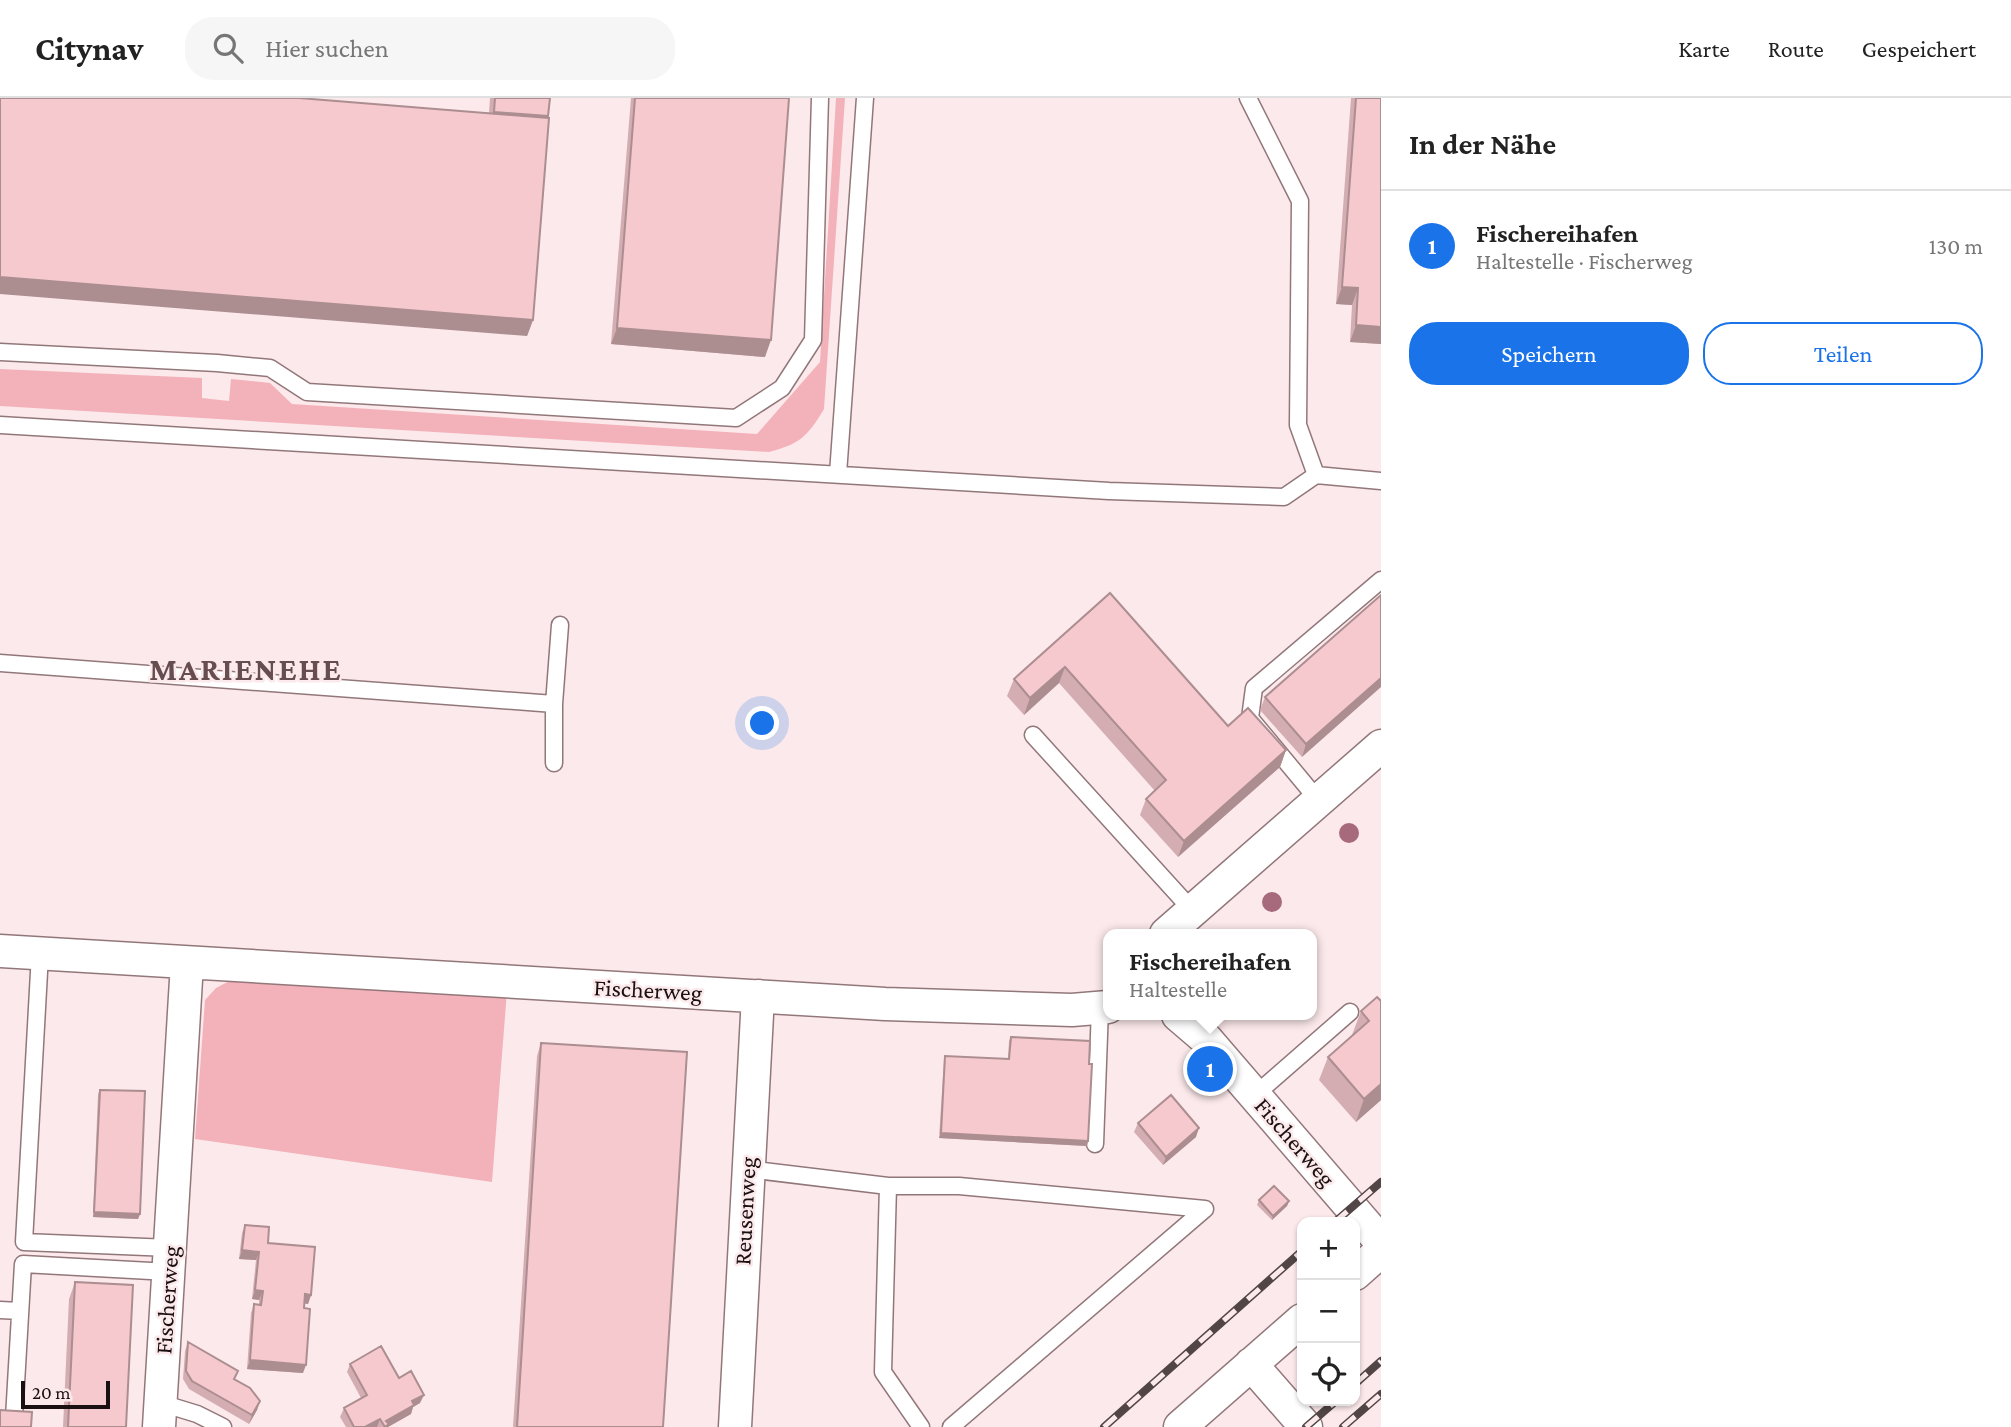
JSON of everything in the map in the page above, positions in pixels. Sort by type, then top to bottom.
[{"type":"street","points":[[1171,929],[1318,800],[1379,752]]},
{"type":"street","name":"Fischerweg","points":[[0,951],[885,1004],[1072,1010],[1103,1008]]},
{"type":"street","name":"Fischerweg","points":[[160,1415],[187,962]]},
{"type":"street","name":"Reusenweg","points":[[735,1427],[758,996]]},
{"type":"street","name":"Fischerweg","points":[[1184,1020],[1206,1040],[1255,1095],[1381,1242]]},
{"type":"street","points":[[1360,1270],[1381,1251]]},
{"type":"street","points":[[1180,1427],[1297,1324]]},
{"type":"street","points":[[1251,1364],[1307,1427]]},
{"type":"lane","points":[[0,352],[270,368],[307,392],[736,418],[782,388],[813,340],[820,98]]},
{"type":"lane","points":[[838,474],[865,98]]},
{"type":"lane","points":[[1248,98],[1300,201],[1298,425],[1316,475]]},
{"type":"lane","points":[[0,425],[1109,491],[1284,496],[1316,475],[1381,481]]},
{"type":"lane","points":[[1318,800],[1251,718],[1254,688],[1381,580]]},
{"type":"lane","points":[[554,762],[554,704],[560,625]]},
{"type":"lane","points":[[0,663],[554,704]]},
{"type":"lane","points":[[1033,735],[1192,910]]},
{"type":"lane","points":[[40,954],[24,1241],[169,1260]]},
{"type":"lane","points":[[1255,1095],[1350,1012]]},
{"type":"lane","points":[[1095,1144],[1103,1020]]},
{"type":"lane","points":[[747,1169],[888,1186],[959,1186],[1205,1209],[951,1427]]},
{"type":"lane","points":[[888,1186],[883,1372],[921,1427]]},
{"type":"lane","points":[[13,1418],[23,1264],[169,1260]]},
{"type":"lane","points":[[0,1310],[20,1311]]},
{"type":"lane","points":[[160,1415],[197,1415],[223,1427]]},
{"type":"shaded area","points":[[836,98],[845,98],[824,409],[802,438],[780,449],[769,452],[0,406],[0,369],[202,378],[202,398],[229,401],[231,379],[270,383],[292,404],[757,434],[820,362]]},
{"type":"shaded area","points":[[241,975],[507,991],[492,1182],[195,1139],[205,1000],[216,988]]},
{"type":"building","points":[[0,98],[299,98],[549,118],[533,320],[0,277]]},
{"type":"building","points":[[495,98],[550,98],[548,116],[494,112]]},
{"type":"building","points":[[635,98],[789,98],[771,340],[617,328]]},
{"type":"building","points":[[1356,98],[1381,98],[1381,327],[1356,325],[1358,288],[1342,287]]},
{"type":"building","points":[[1110,593],[1228,726],[1248,708],[1286,750],[1184,841],[1146,799],[1166,780],[1065,667],[1030,698],[1014,679]]},
{"type":"building","points":[[1381,595],[1381,678],[1306,744],[1265,697]]},
{"type":"building","points":[[1377,997],[1381,1001],[1381,1084],[1364,1099],[1328,1057],[1369,1021],[1361,1011]]},
{"type":"building","points":[[1011,1037],[1090,1041],[1089,1064],[1092,1064],[1088,1141],[941,1133],[945,1056],[1009,1059]]},
{"type":"building","points":[[541,1043],[687,1052],[663,1427],[517,1427]]},
{"type":"building","points":[[100,1090],[145,1091],[140,1214],[94,1212]]},
{"type":"building","points":[[1171,1095],[1199,1128],[1166,1157],[1138,1123]]},
{"type":"building","points":[[1274,1186],[1289,1201],[1273,1216],[1259,1200]]},
{"type":"building","points":[[245,1225],[269,1227],[268,1243],[315,1247],[311,1295],[305,1294],[304,1308],[310,1309],[306,1365],[250,1360],[254,1304],[261,1305],[263,1291],[255,1290],[259,1252],[242,1250]]},
{"type":"building","points":[[75,1282],[133,1285],[126,1427],[68,1427]]},
{"type":"building","points":[[188,1342],[238,1371],[234,1379],[250,1388],[260,1401],[252,1415],[192,1381],[186,1371]]},
{"type":"building","points":[[381,1346],[399,1378],[411,1371],[424,1395],[412,1401],[414,1405],[386,1421],[389,1424],[385,1427],[380,1419],[365,1427],[354,1427],[344,1408],[367,1395],[350,1364]]},
{"type":"building","points":[[0,1410],[32,1412],[31,1427],[0,1427]]},
{"type":"railway","points":[[1341,1217],[1381,1182]]},
{"type":"railway","points":[[1104,1427],[1297,1255]]},
{"type":"railway","points":[[1360,1380],[1381,1361]]},
{"type":"railway","points":[[1343,1427],[1381,1394]]},
{"type":"railway","points":[[1306,1427],[1330,1406]]},
{"type":"place","name":"Fischereihafen","points":[[1210,1069]]},
{"type":"district","name":"MARIENEHE","points":[[246,669]]}]
